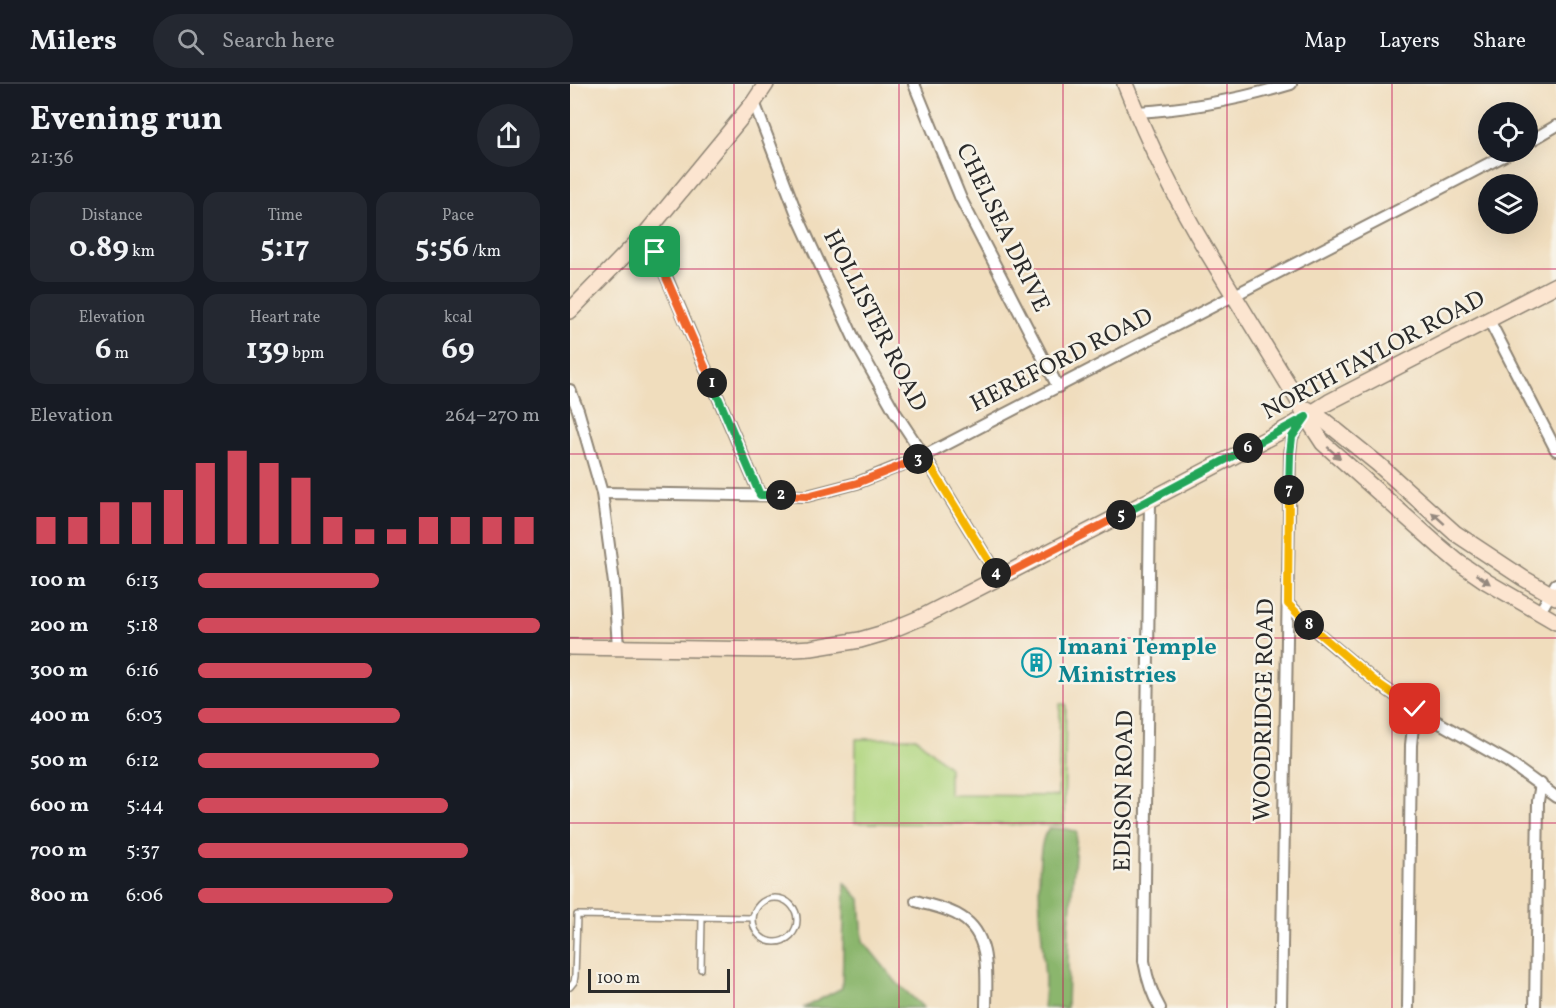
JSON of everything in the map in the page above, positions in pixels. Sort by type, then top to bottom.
[{"type":"street","points":[[570,311],[647,232],[754,102],[766,84]]},
{"type":"street","name":"CHELSEA DRIVE","points":[[914,84],[961,199],[1058,387]]},
{"type":"street","points":[[1125,84],[1178,199],[1208,253],[1307,412],[1323,443],[1458,562],[1487,582],[1556,622]]},
{"type":"street","points":[[1137,112],[1162,111],[1211,103],[1249,96],[1291,84]]},
{"type":"street","name":"HOLLISTER ROAD","points":[[754,102],[798,217],[857,345],[895,412],[999,578]]},
{"type":"street","points":[[1538,137],[1556,126]]},
{"type":"street","name":"HEREFORD ROAD","points":[[602,493],[807,496],[857,483],[924,456],[1492,162]]},
{"type":"street","points":[[647,232],[760,495]]},
{"type":"street","name":"NORTH TAYLOR ROAD","points":[[570,647],[779,650],[845,644],[884,633],[920,618],[1150,500],[1307,412],[1556,285]]},
{"type":"street","points":[[1489,320],[1556,450]]},
{"type":"street","points":[[570,390],[602,493],[614,583],[618,648]]},
{"type":"street","points":[[1307,412],[1326,422],[1378,464],[1455,533],[1523,578],[1554,592],[1540,612]]},
{"type":"street","name":"WOODRIDGE ROAD","points":[[1281,1008],[1290,454],[1292,437],[1307,412]]},
{"type":"street","name":"EDISON ROAD","points":[[1150,500],[1144,961],[1147,980],[1160,1008]]},
{"type":"street","points":[[1288,604],[1376,682],[1415,709],[1508,762],[1556,797]]},
{"type":"street","points":[[1408,1008],[1411,745],[1415,709]]},
{"type":"street","points":[[1534,1008],[1538,801],[1541,784]]},
{"type":"street","points":[[916,901],[960,916],[981,937],[986,964],[986,1008]]},
{"type":"lane","points":[[777,897],[784,899],[794,908],[797,923],[790,936],[776,942],[769,941],[757,932],[752,918],[764,900],[777,897]]},
{"type":"lane","points":[[570,987],[575,976],[577,915],[752,918]]},
{"type":"lane","points":[[701,969],[702,918]]},
{"type":"green space","points":[[1060,704],[1066,704],[1064,825],[855,823],[856,739],[916,738],[949,767],[949,795],[1058,796]]},
{"type":"green space","points":[[1049,828],[1077,832],[1069,928],[1067,1008],[1043,1008],[1045,980],[1039,877],[1043,839]]},
{"type":"green space","points":[[845,883],[860,899],[863,941],[897,983],[924,1008],[803,1008],[842,988]]},
{"type":"place","name":"Imani Temple Ministries","points":[[1037,662]]},
{"type":"route","points":[[655,252],[760,495],[807,496],[857,483],[924,456],[999,578],[1306,417],[1292,437],[1290,454],[1288,604],[1318,633],[1376,682],[1415,709]]}]
